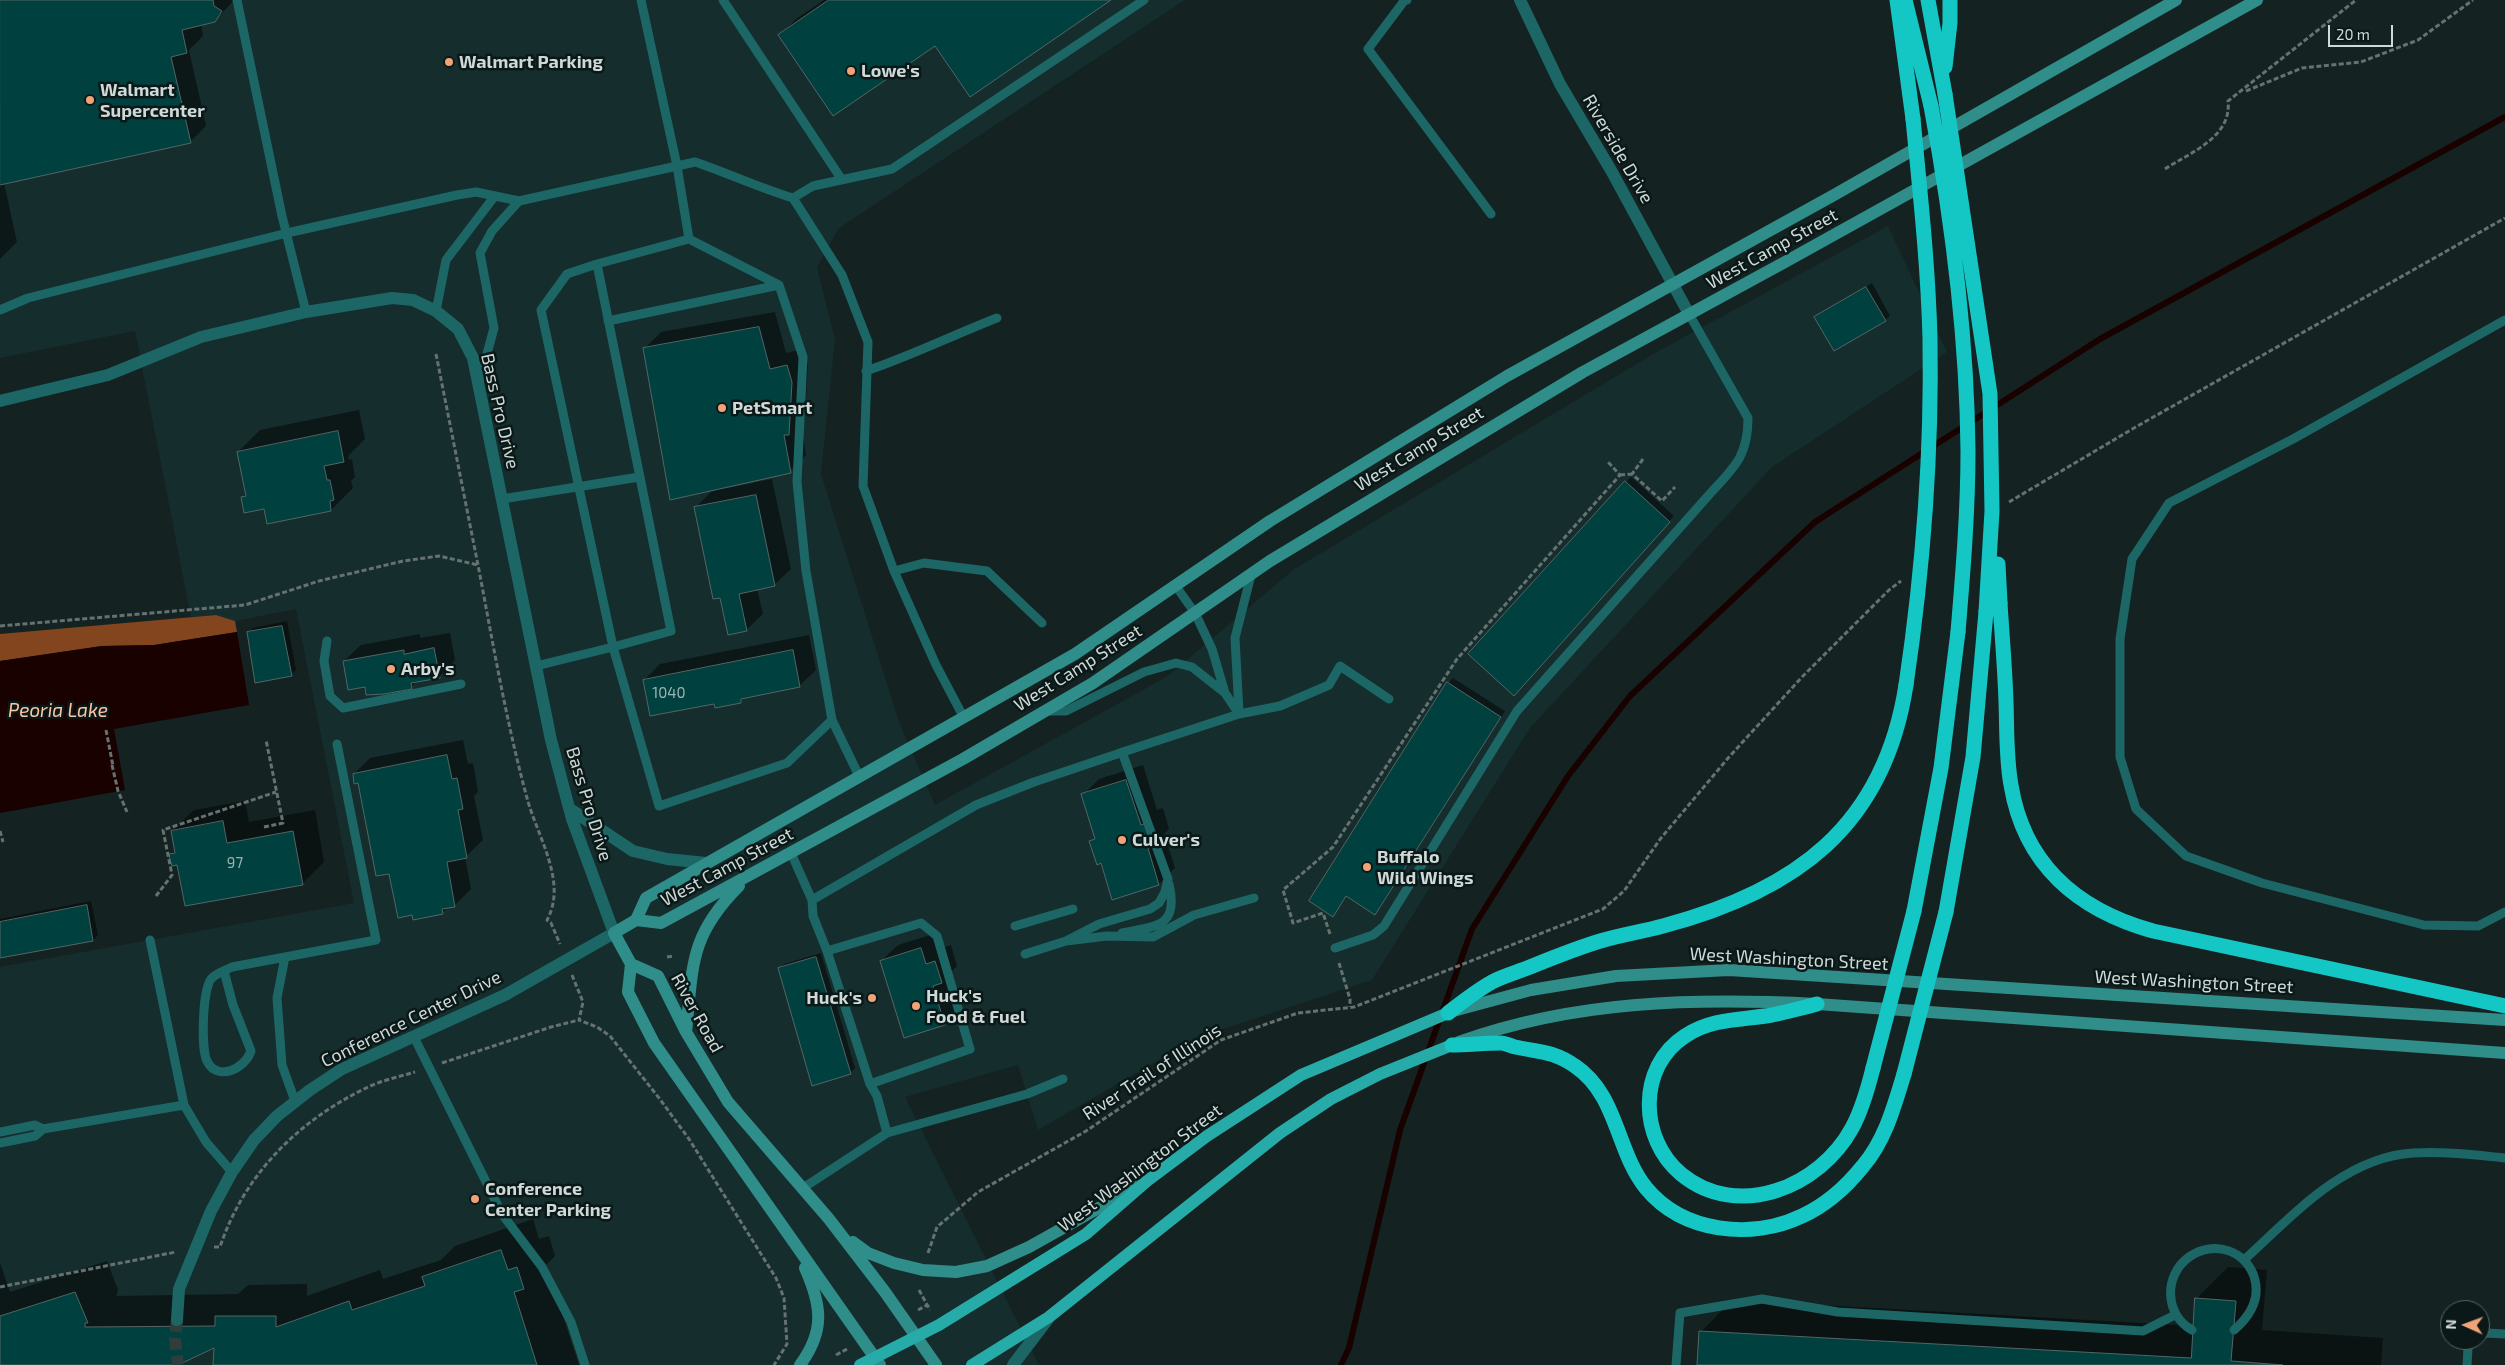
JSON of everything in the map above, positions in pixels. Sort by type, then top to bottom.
[{"type":"highway","points":[[1448,1013],[1493,981],[1598,942],[1718,909],[1760,892],[1796,870],[1817,854],[1845,826],[1869,793],[1886,756],[1906,685],[1924,532],[1930,401],[1927,271],[1913,119],[1897,0]]},
{"type":"highway","points":[[1817,1004],[1771,1015],[1741,1017],[1714,1022],[1683,1037],[1667,1052],[1651,1082],[1649,1100],[1651,1122],[1656,1137],[1670,1162],[1682,1174],[1704,1187],[1729,1194],[1756,1196],[1770,1194],[1793,1184],[1829,1159],[1845,1140],[1858,1115],[1873,1068],[1914,911],[1941,768],[1958,632],[1966,497],[1966,391],[1956,263],[1931,106],[1905,0]]},
{"type":"highway","points":[[1928,0],[1944,89],[1990,394],[2008,762],[2016,808],[2032,846],[2044,864],[2066,888],[2100,911],[2130,924],[2505,1006]]},
{"type":"highway","points":[[1944,89],[1950,23],[1950,0]]},
{"type":"highway","points":[[1452,1045],[1503,1043],[1516,1047],[1538,1049],[1577,1067],[1589,1077],[1610,1108],[1639,1178],[1648,1190],[1685,1218],[1701,1224],[1739,1230],[1764,1228],[1800,1217],[1825,1203],[1864,1166],[1880,1142],[1904,1074],[1946,912],[1973,757],[1986,612],[1992,511],[1992,451]]},
{"type":"main road","name":"West Camp Street","points":[[2176,0],[1834,195],[1566,342],[1400,440],[1270,520],[1075,654],[646,898],[636,920],[661,923],[1044,712],[1093,683],[1251,575],[1503,418],[2257,0]]},
{"type":"main road","points":[[686,1032],[693,965],[701,936],[724,901],[749,876]]},
{"type":"main road","name":"Conference Center Drive","points":[[614,933],[636,920]]},
{"type":"main road","name":"Bass Pro Drive","points":[[614,933],[630,964]]},
{"type":"main road","points":[[630,964],[628,992],[654,1043],[877,1361]]},
{"type":"main road","name":"River Road","points":[[630,964],[658,976],[686,1032],[728,1102],[828,1219],[885,1292],[936,1365]]},
{"type":"main road","name":"West Washington Street","points":[[860,1365],[877,1361],[992,1293],[1086,1234],[1147,1181],[1261,1099],[1301,1075],[1448,1013],[1531,990],[1616,976],[1729,970],[2505,1020]]},
{"type":"main road","points":[[972,1365],[1049,1317],[1235,1167],[1332,1099],[1380,1074],[1452,1045],[1490,1031],[1560,1014],[1663,1002],[1707,1000],[1817,1004],[2505,1054]]},
{"type":"main road","points":[[828,1219],[868,1253],[894,1264],[923,1270],[956,1272],[1001,1260],[1147,1181]]},
{"type":"main road","points":[[783,1226],[796,1248],[814,1291],[820,1320],[815,1342],[800,1365]]},
{"type":"street","name":"Riverside Drive","points":[[1520,0],[1560,84],[1612,172],[1688,314]]},
{"type":"street","name":"Bass Pro Drive","points":[[0,401],[108,375],[201,337],[306,312],[392,298],[413,300],[436,311],[458,329],[473,358],[551,740],[570,809],[614,933]]},
{"type":"street","points":[[570,809],[633,851],[667,859],[706,863]]},
{"type":"street","name":"Conference Center Drive","points":[[177,1320],[179,1289],[194,1249],[232,1172],[254,1140],[277,1116],[295,1101],[342,1069],[505,995],[614,933]]},
{"type":"street","points":[[1013,1365],[1049,1317]]},
{"type":"lane","points":[[238,0],[287,233],[306,312]]},
{"type":"lane","points":[[641,0],[678,166],[689,239]]},
{"type":"lane","points":[[723,0],[842,180]]},
{"type":"lane","points":[[793,198],[813,186],[892,169],[1144,0]]},
{"type":"lane","points":[[1407,0],[1404,1],[1368,49],[1491,214]]},
{"type":"lane","points":[[0,310],[28,298],[287,233],[476,192],[519,201],[694,162],[738,180],[793,198],[842,275],[868,342],[864,486],[894,571],[936,665],[964,718]]},
{"type":"lane","points":[[436,311],[446,260],[494,197]]},
{"type":"lane","points":[[479,386],[494,328],[480,253],[492,231],[519,201]]},
{"type":"lane","points":[[832,720],[786,763],[659,806],[613,647],[542,310],[567,274],[689,239],[779,285],[803,357],[797,482],[806,571],[832,720],[860,776]]},
{"type":"lane","points":[[536,666],[671,630],[597,264]]},
{"type":"lane","points":[[608,321],[779,285]]},
{"type":"lane","points":[[1335,948],[1373,935],[1384,926],[1517,711],[1719,484],[1743,453],[1748,438],[1748,418],[1688,314]]},
{"type":"lane","points":[[866,371],[909,357],[930,345],[997,318]]},
{"type":"lane","points":[[2505,320],[2293,439],[2169,503],[2132,559],[2120,639],[2120,757],[2136,809],[2186,856],[2262,883],[2424,925],[2478,926],[2505,912]]},
{"type":"lane","points":[[502,500],[639,477]]},
{"type":"lane","points":[[894,571],[924,564],[987,571],[1042,623]]},
{"type":"lane","points":[[1240,714],[1235,638],[1251,575]]},
{"type":"lane","points":[[1175,585],[1195,614],[1212,649],[1226,693],[1240,714]]},
{"type":"lane","points":[[327,641],[324,661],[330,696],[343,708],[462,684]]},
{"type":"lane","points":[[1044,712],[1066,711],[1144,672],[1176,664],[1192,667],[1226,693]]},
{"type":"lane","points":[[812,900],[976,805],[1034,782],[1122,752],[1240,714],[1280,706],[1329,685],[1340,666],[1389,699]]},
{"type":"lane","points":[[224,971],[233,1004],[251,1051],[248,1061],[234,1071],[220,1071],[211,1067],[204,1054],[205,990],[212,978],[224,971],[232,967],[376,940],[337,744]]},
{"type":"lane","points":[[1066,941],[1107,936],[1158,925],[1170,914],[1173,902],[1168,878],[1122,752]]},
{"type":"lane","points":[[791,853],[812,900],[813,916],[828,951],[870,1084],[877,1096],[887,1133]]},
{"type":"lane","points":[[1024,954],[1066,941],[1099,924],[1150,910],[1159,903],[1165,892],[1168,878]]},
{"type":"lane","points":[[1107,936],[1153,937],[1194,915],[1254,898]]},
{"type":"lane","points":[[1016,926],[1072,909]]},
{"type":"lane","points":[[828,951],[921,923],[937,936],[970,1049],[870,1084]]},
{"type":"lane","points":[[150,940],[184,1105],[206,1142],[232,1172]]},
{"type":"lane","points":[[285,957],[277,998],[282,1065],[295,1101]]},
{"type":"lane","points":[[414,1037],[502,1214],[542,1267],[570,1322],[585,1365]]},
{"type":"lane","points":[[803,1188],[887,1133],[1027,1094],[1063,1079]]},
{"type":"lane","points":[[0,1132],[35,1125],[42,1128],[184,1105]]},
{"type":"lane","points":[[0,1143],[35,1136],[42,1128]]},
{"type":"lane","points":[[2245,1259],[2308,1201],[2348,1173],[2371,1162],[2412,1153],[2505,1158]]},
{"type":"lane","points":[[2192,1330],[2182,1325],[2175,1315],[2171,1304],[2171,1285],[2178,1268],[2189,1257],[2204,1251],[2218,1249],[2233,1251],[2245,1259],[2253,1270],[2257,1286],[2254,1307],[2245,1320],[2234,1330]]},
{"type":"lane","points":[[1676,1365],[1680,1313],[1762,1299],[1838,1312],[2143,1331],[2175,1315]]},
{"type":"lane","points":[[2490,1333],[2505,1334]]},
{"type":"lane","points":[[2467,1365],[2468,1350]]},
{"type":"path","points":[[2165,169],[2217,135],[2229,111],[2228,101],[2337,13],[2356,0]]},
{"type":"path","points":[[2240,93],[2302,68],[2361,62],[2418,40],[2473,0]]},
{"type":"path","points":[[436,354],[512,737],[527,800],[550,867],[556,897],[553,909],[547,920],[551,923]]},
{"type":"path","points":[[1632,474],[1643,459]]},
{"type":"path","points":[[1608,462],[1620,475]]},
{"type":"path","points":[[1330,934],[1323,913],[1293,923],[1283,890],[1333,847],[1457,659],[1620,475],[1632,474],[1662,501],[1675,487]]},
{"type":"path","points":[[0,626],[245,605],[319,581],[439,556],[478,565]]},
{"type":"path","points":[[106,730],[118,792],[127,812]]},
{"type":"path","points":[[264,827],[283,823],[266,740]]},
{"type":"path","points":[[112,765],[115,778]]},
{"type":"path","points":[[156,896],[172,875],[163,830],[276,792]]},
{"type":"path","points":[[0,831],[3,842]]},
{"type":"path","name":"River Trail of Illinois","points":[[925,1261],[937,1227],[978,1192],[1086,1131],[1220,1040],[1298,1014],[1352,1007],[1551,929]]},
{"type":"path","points":[[667,957],[673,956]]},
{"type":"path","points":[[1339,963],[1352,1007]]},
{"type":"path","points":[[579,1020],[583,1002]]},
{"type":"path","points":[[220,1246],[240,1200],[260,1170],[288,1140],[324,1112],[365,1088],[551,1027],[579,1020],[597,1026],[610,1036],[689,1139],[776,1278],[784,1298],[788,1344],[774,1365]]},
{"type":"path","points":[[0,1287],[167,1254]]},
{"type":"path","points":[[918,1290],[930,1310]]},
{"type":"path","points":[[918,1310],[927,1305]]},
{"type":"path","points":[[836,1355],[851,1347]]},
{"type":"shaded area","points":[[0,0],[1185,0],[839,228],[817,267],[835,339],[821,474],[899,722],[935,805],[1168,676],[1293,570],[1655,353],[1888,226],[1947,352],[1772,467],[1530,728],[1372,980],[1196,1038],[1038,1130],[1018,1065],[905,1097],[1039,1365],[0,1365],[0,967],[354,903],[296,609],[235,621],[216,615],[191,617],[135,331],[0,358]]},
{"type":"shaded area","points":[[216,615],[235,621],[237,632],[154,645],[102,646],[0,661],[0,634]]},
{"type":"water","name":"Peoria Lake","points":[[237,632],[249,705],[114,729],[125,790],[0,813],[0,661],[102,646],[154,645]]},
{"type":"building","name":"Walmart Supercenter","points":[[0,0],[213,0],[214,6],[222,11],[215,22],[182,30],[187,53],[171,57],[191,143],[0,185]]},
{"type":"building","name":"Lowe's","points":[[829,0],[1111,0],[970,97],[935,46],[833,116],[778,35]]},
{"type":"building","points":[[1866,287],[1886,321],[1834,351],[1814,317]]},
{"type":"building","name":"PetSmart","points":[[759,327],[770,369],[787,365],[792,382],[789,435],[784,435],[791,473],[670,500],[643,348]]},
{"type":"building","points":[[338,431],[344,462],[324,466],[327,480],[330,480],[334,500],[330,501],[331,511],[267,524],[264,509],[244,513],[241,497],[246,496],[237,452]]},
{"type":"building","points":[[1625,481],[1670,522],[1514,696],[1468,654]]},
{"type":"building","points":[[756,495],[775,586],[739,594],[747,631],[728,635],[720,598],[713,599],[694,507]]},
{"type":"building","points":[[282,626],[292,676],[255,683],[247,632]]},
{"type":"building","name":"Arby's","points":[[434,648],[440,678],[411,683],[412,689],[384,694],[366,695],[365,687],[348,690],[343,661],[404,650],[404,654]]},
{"type":"building","points":[[793,650],[800,687],[741,699],[741,703],[715,708],[714,704],[650,716],[643,680]]},
{"type":"building","points":[[1447,682],[1501,717],[1375,915],[1346,896],[1333,917],[1309,901]]},
{"type":"building","points":[[447,755],[452,779],[457,778],[463,809],[458,810],[467,858],[447,862],[455,907],[442,909],[443,914],[413,920],[412,915],[398,918],[389,874],[376,876],[358,783],[354,784],[353,774]]},
{"type":"building","name":"Culver's","points":[[1126,780],[1141,825],[1146,823],[1154,847],[1148,848],[1159,885],[1112,900],[1101,863],[1097,865],[1089,841],[1095,839],[1081,794]]},
{"type":"building","points":[[223,821],[227,843],[293,831],[303,885],[185,906],[177,865],[172,866],[170,860],[169,854],[175,853],[171,831]]},
{"type":"building","points":[[87,905],[93,941],[0,958],[0,922]]},
{"type":"building","name":"Huck's Food & Fuel","points":[[921,948],[926,964],[935,961],[942,983],[933,986],[945,1025],[904,1038],[880,961]]},
{"type":"building","points":[[816,957],[851,1074],[812,1086],[778,968]]},
{"type":"building","points":[[501,1250],[508,1270],[517,1267],[524,1289],[514,1292],[537,1365],[213,1365],[214,1348],[178,1365],[0,1365],[0,1316],[75,1292],[88,1323],[85,1323],[85,1327],[215,1326],[215,1316],[276,1316],[276,1327],[349,1301],[352,1310],[425,1286],[422,1277]]},
{"type":"building","points":[[2195,1298],[2236,1301],[2231,1361],[2283,1365],[1697,1365],[1699,1331],[2191,1358]]},
{"type":"waterway","points":[[1341,1365],[1349,1348],[1400,1130],[1472,929],[1568,776],[1630,696],[1815,522],[2100,339],[2505,117]]},
{"type":"tunnel","points":[[177,1320],[175,1339],[178,1365]]},
{"type":"place","name":"Walmart Parking","points":[[449,62]]},
{"type":"place","name":"Lowe's","points":[[851,71]]},
{"type":"place","name":"Walmart Supercenter","points":[[90,100]]},
{"type":"place","name":"PetSmart","points":[[722,408]]},
{"type":"place","name":"Arby's","points":[[391,669]]},
{"type":"place","name":"Culver's","points":[[1122,840]]},
{"type":"place","name":"Buffalo Wild Wings","points":[[1367,867]]},
{"type":"place","name":"Huck's","points":[[872,998]]},
{"type":"place","name":"Huck's Food & Fuel","points":[[916,1006]]},
{"type":"place","name":"Conference Center Parking","points":[[475,1199]]}]
